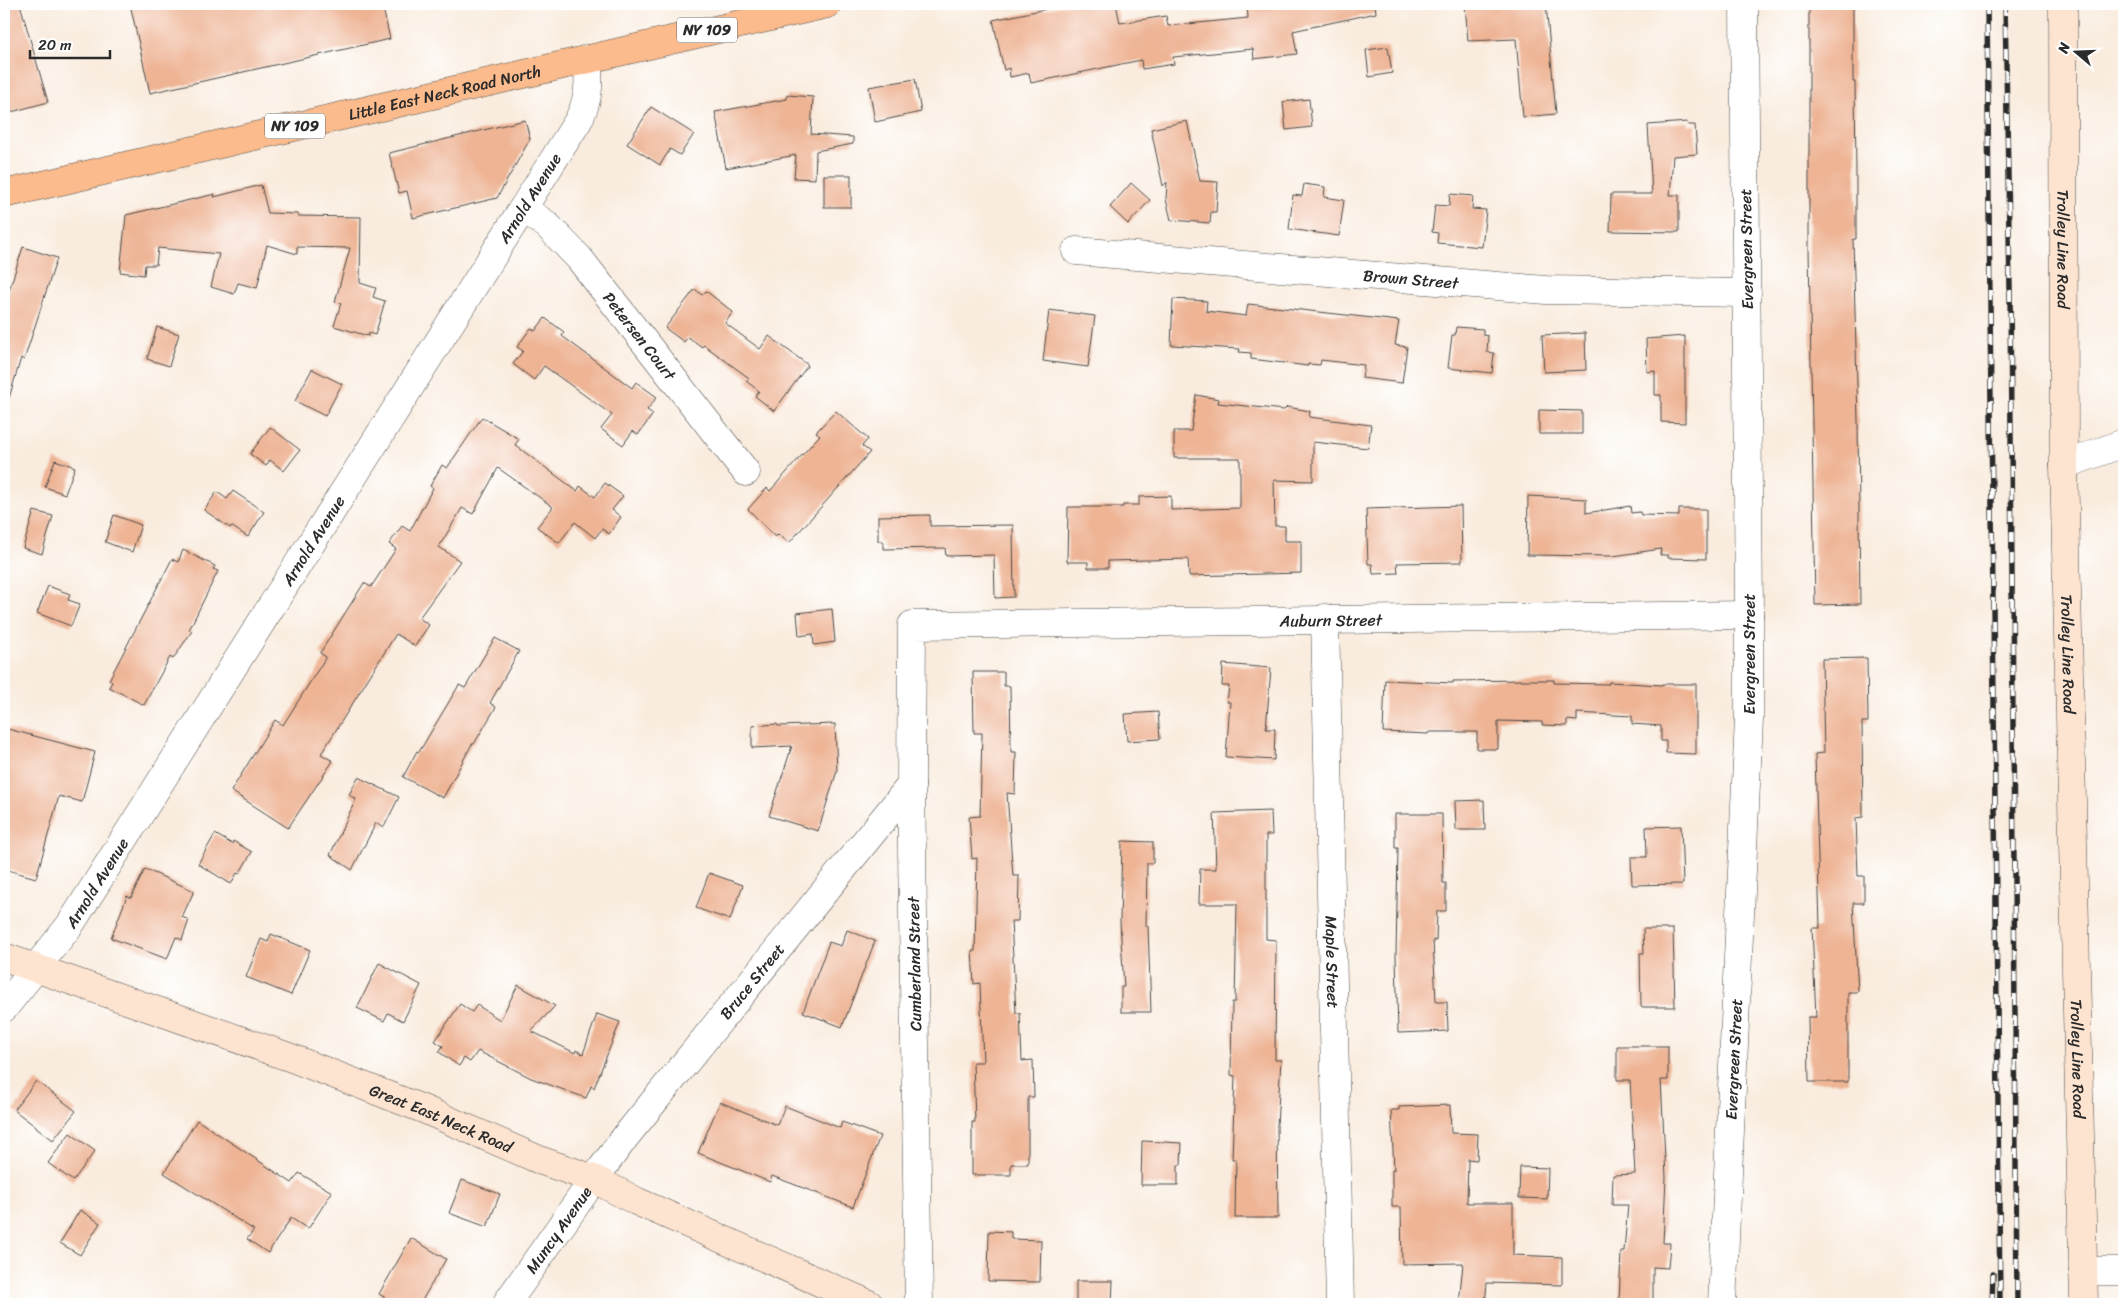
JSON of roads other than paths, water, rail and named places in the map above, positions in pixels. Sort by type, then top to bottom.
[{"type":"main road","name":"Little East Neck Road North","points":[[4,194],[827,4]]},
{"type":"main road","name":"Trolley Line Road","points":[[2063,4],[2064,465],[2084,1304]]},
{"type":"main road","name":"Great East Neck Road","points":[[4,957],[289,1057],[423,1109],[542,1161],[594,1179],[636,1201],[869,1304]]},
{"type":"street","name":"Evergreen Street","points":[[1722,1304],[1749,719],[1750,615],[1744,4]]},
{"type":"street","name":"Arnold Avenue","points":[[4,1008],[70,924],[584,111],[590,82],[587,59]]},
{"type":"street","name":"Petersen Court","points":[[523,208],[547,225],[579,258],[746,472]]},
{"type":"street","name":"Brown Street","points":[[1076,251],[1546,290],[1747,293]]},
{"type":"street","points":[[2064,465],[2124,443]]},
{"type":"street","name":"Auburn Street","points":[[912,625],[1325,618],[1750,615]]},
{"type":"street","name":"Maple Street","points":[[1325,618],[1340,1304]]},
{"type":"street","name":"Cumberland Street","points":[[912,625],[910,785],[919,1304]]},
{"type":"street","name":"Bruce Street","points":[[594,1179],[910,785]]},
{"type":"street","name":"Muncy Avenue","points":[[506,1304],[594,1179]]},
{"type":"street","points":[[2083,1271],[2124,1272]]},
{"type":"railway","points":[[1987,4],[2000,1304]]},
{"type":"railway","points":[[2005,4],[2010,288],[2017,1304]]},
{"type":"railway","points":[[1992,1304],[1993,1274]]}]
